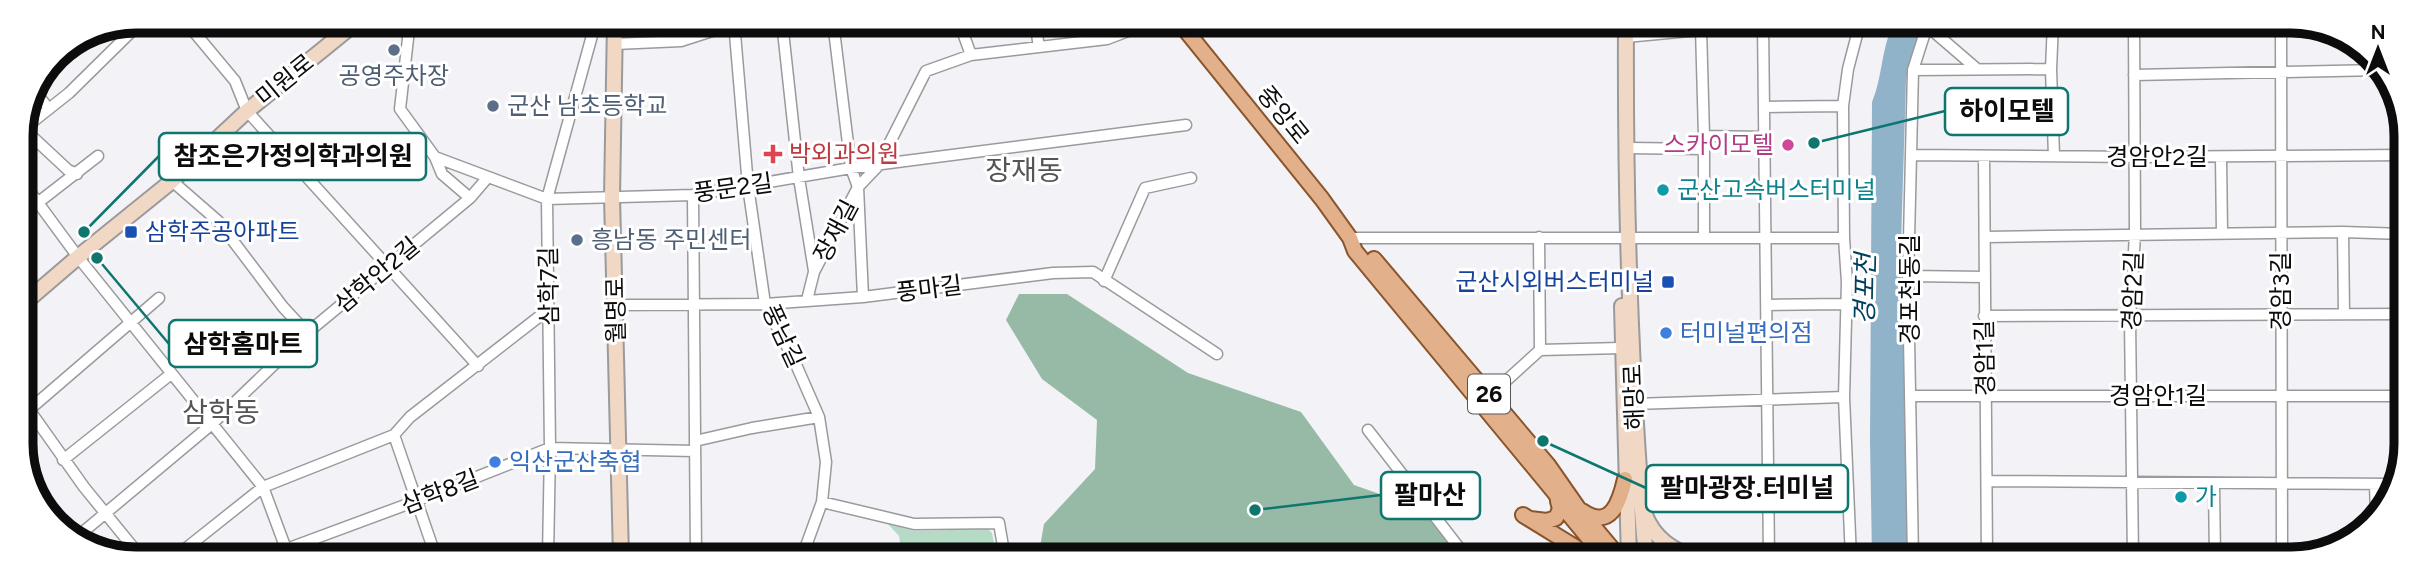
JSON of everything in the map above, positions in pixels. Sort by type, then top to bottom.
[{"type":"main road","name":"중앙로","points":[[1188,33],[1322,199],[1350,238],[1355,251],[1548,465],[1598,547]]},
{"type":"main road","name":"중앙로","points":[[1486,399],[1555,493],[1609,547]]},
{"type":"main road","points":[[1579,547],[1573,510],[1596,517],[1609,514],[1619,503],[1625,479]]},
{"type":"main road","points":[[1555,493],[1560,509],[1556,518],[1541,521],[1523,515],[1575,547]]},
{"type":"street","points":[[195,33],[235,81],[247,111],[478,366]]},
{"type":"street","name":"미원로","points":[[33,296],[172,181],[247,111],[343,33]]},
{"type":"street","points":[[409,33],[400,108],[435,157],[442,174],[470,198]]},
{"type":"street","name":"삼학7길","points":[[548,547],[551,448],[547,199],[593,33]]},
{"type":"street","name":"월명로","points":[[615,33],[612,197],[621,547]]},
{"type":"street","points":[[615,44],[681,41],[705,33]]},
{"type":"street","name":"풍남길","points":[[735,33],[748,186],[765,304],[794,359],[819,418],[826,462],[822,502],[806,547]]},
{"type":"street","points":[[783,33],[799,178],[814,272]]},
{"type":"street","points":[[833,33],[851,168],[858,187],[863,297]]},
{"type":"street","points":[[963,33],[971,55]]},
{"type":"street","points":[[1037,33],[1039,47]]},
{"type":"street","points":[[1106,33],[1107,38]]},
{"type":"street","name":"장재길","points":[[807,300],[814,272],[858,187],[878,166],[926,71],[971,55],[1107,38],[1121,33]]},
{"type":"street","name":"해망로","points":[[1626,33],[1634,404],[1645,547]]},
{"type":"street","points":[[1701,33],[1704,237]]},
{"type":"street","points":[[1763,33],[1769,547]]},
{"type":"street","points":[[1851,547],[1844,397],[1846,304],[1843,106],[1848,69],[1858,33]]},
{"type":"street","name":"경포천동길","points":[[1913,547],[1909,276],[1913,69],[1925,33]]},
{"type":"street","points":[[1938,33],[1978,69]]},
{"type":"street","points":[[2053,33],[2054,156]]},
{"type":"street","name":"경암2길","points":[[2133,547],[2131,314],[2135,234],[2134,33]]},
{"type":"street","name":"경암3길","points":[[2281,33],[2282,547]]},
{"type":"street","points":[[35,121],[69,93],[124,34]]},
{"type":"street","points":[[1913,69],[2051,69]]},
{"type":"street","points":[[2134,75],[2343,70]]},
{"type":"street","points":[[41,98],[49,109]]},
{"type":"street","points":[[1764,107],[1843,106]]},
{"type":"street","name":"풍문2길","points":[[547,199],[693,195],[851,168],[1186,125]]},
{"type":"street","points":[[1704,136],[1763,137]]},
{"type":"street","points":[[33,139],[72,172]]},
{"type":"street","points":[[1628,148],[1704,149]]},
{"type":"street","name":"경암안2길","points":[[1911,155],[2394,155]]},
{"type":"street","points":[[33,205],[72,172],[98,156]]},
{"type":"street","points":[[435,157],[547,199]]},
{"type":"street","name":"경암1길","points":[[1984,157],[1987,547]]},
{"type":"street","points":[[2221,157],[2222,233]]},
{"type":"street","name":"삼학안2길","points":[[83,532],[212,424],[307,333],[470,198],[488,177]]},
{"type":"street","points":[[1104,281],[1145,188],[1191,178]]},
{"type":"street","points":[[172,181],[218,221],[283,307],[307,333]]},
{"type":"street","points":[[693,195],[696,547]]},
{"type":"street","points":[[33,198],[263,487],[285,547]]},
{"type":"street","points":[[2343,232],[2344,313]]},
{"type":"street","points":[[1986,237],[2394,234]]},
{"type":"street","name":"해망로","points":[[1628,547],[1622,348],[1622,250],[1629,236]]},
{"type":"street","points":[[1486,399],[1540,350],[1539,237]]},
{"type":"street","points":[[1350,238],[1844,238]]},
{"type":"street","name":"풍마길","points":[[616,305],[765,304],[863,297],[1053,273],[1093,272],[1217,354]]},
{"type":"street","points":[[1909,276],[1984,277]]},
{"type":"street","points":[[33,406],[159,298]]},
{"type":"street","points":[[1767,304],[1846,304]]},
{"type":"street","points":[[188,547],[263,487],[394,435],[410,417],[549,309]]},
{"type":"street","points":[[1984,316],[2394,314]]},
{"type":"street","name":"해망로","points":[[1540,350],[1622,348]]},
{"type":"street","points":[[63,460],[172,374]]},
{"type":"street","name":"경암안1길","points":[[1911,396],[2394,396]]},
{"type":"street","points":[[1634,404],[1844,397]]},
{"type":"street","points":[[33,414],[63,460],[132,547]]},
{"type":"street","name":"삼학8길","points":[[302,547],[551,448],[695,446],[752,428],[819,418]]},
{"type":"street","points":[[1368,430],[1458,547]]},
{"type":"street","points":[[394,435],[432,547]]},
{"type":"street","points":[[1986,481],[2385,484]]},
{"type":"street","points":[[2214,484],[2215,547]]},
{"type":"street","points":[[2375,484],[2376,503]]},
{"type":"street","points":[[822,502],[914,524],[999,523],[1003,547]]},
{"type":"street","points":[[1641,503],[1649,525],[1658,537],[1671,547]]},
{"type":"green space","points":[[1019,294],[1067,294],[1188,373],[1301,412],[1354,485],[1422,509],[1452,547],[1040,547],[1044,524],[1095,469],[1097,420],[1042,379],[1006,320]]},
{"type":"green space","points":[[888,524],[914,531],[988,529],[992,533],[995,547],[901,547],[899,536]]},
{"type":"water","points":[[1890,33],[1923,33],[1911,57],[1906,81],[1900,275],[1905,288],[1909,547],[1872,547],[1872,102]]},
{"type":"place","name":"공영주차장","points":[[394,50]]},
{"type":"place","name":"군산 남초등학교","points":[[493,106]]},
{"type":"place","name":"하이모텔","points":[[1814,143]]},
{"type":"place","name":"스카이모텔","points":[[1788,145]]},
{"type":"place","name":"박외과의원","points":[[773,154]]},
{"type":"place","name":"군산고속버스터미널","points":[[1663,190]]},
{"type":"place","name":"참조은가정의학과의원","points":[[84,232]]},
{"type":"place","name":"삼학주공아파트","points":[[131,232]]},
{"type":"place","name":"흥남동 주민센터","points":[[577,240]]},
{"type":"place","name":"삼학홈마트","points":[[97,258]]},
{"type":"place","name":"군산시외버스터미널","points":[[1668,282]]},
{"type":"place","name":"터미널편의점","points":[[1666,333]]},
{"type":"place","name":"팔마광장.터미널","points":[[1543,441]]},
{"type":"place","name":"익산군산축협","points":[[495,462]]},
{"type":"place","name":"가","points":[[2181,497]]},
{"type":"place","name":"팔마산","points":[[1255,510]]},
{"type":"district","name":"장재동","points":[[1024,170]]},
{"type":"district","name":"삼학동","points":[[221,412]]},
{"type":"water label","name":"경포천","points":[[1865,289]]}]
